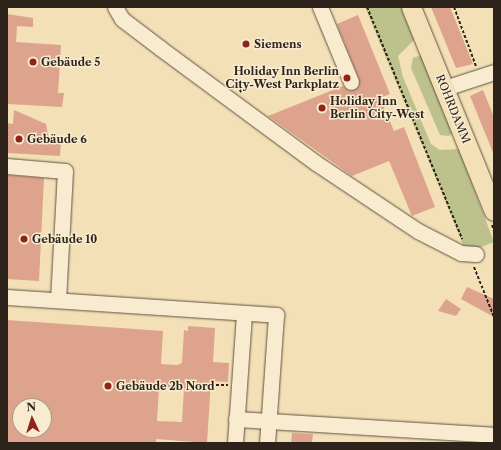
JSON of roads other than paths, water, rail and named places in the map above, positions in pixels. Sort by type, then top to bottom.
[{"type":"main road","name":"ROHRDAMM","points":[[411,7],[494,211]]},
{"type":"street","points":[[115,7],[122,19],[316,162],[418,231],[472,254]]},
{"type":"street","points":[[320,7],[351,82]]},
{"type":"street","points":[[445,88],[494,72]]},
{"type":"street","points":[[7,166],[65,170],[58,300]]},
{"type":"street","points":[[7,297],[276,315],[267,443]]},
{"type":"street","points":[[235,443],[244,313]]},
{"type":"street","points":[[236,419],[494,435]]},
{"type":"place","name":"Siemens","points":[[246,44]]},
{"type":"place","name":"Gebäude 5","points":[[33,62]]},
{"type":"place","name":"Holiday Inn Berlin City-West Parkplatz","points":[[347,78]]},
{"type":"place","name":"Holiday Inn Berlin City-West","points":[[322,108]]},
{"type":"place","name":"Gebäude 6","points":[[19,139]]},
{"type":"place","name":"Gebäude 10","points":[[24,239]]},
{"type":"place","name":"Gebäude 2b Nord","points":[[108,386]]}]
